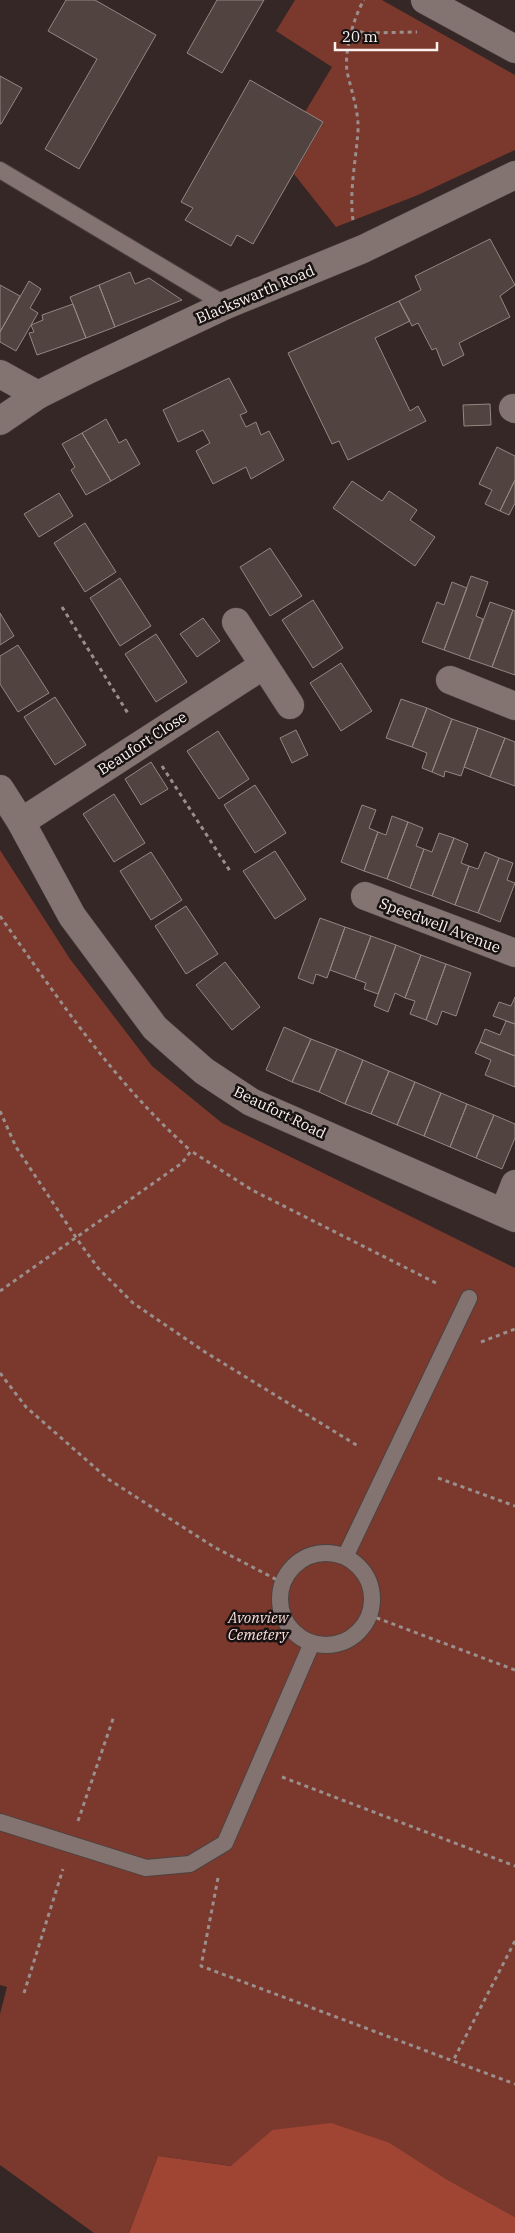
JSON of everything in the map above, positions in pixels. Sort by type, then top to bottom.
[{"type":"street","points":[[425,0],[515,49]]},
{"type":"street","name":"Blackswarth Road","points":[[0,421],[38,395],[226,306],[363,249],[515,175]]},
{"type":"street","points":[[0,374],[38,395]]},
{"type":"street","points":[[236,622],[290,705]]},
{"type":"street","name":"Beaufort Close","points":[[21,822],[264,665]]},
{"type":"street","points":[[450,680],[515,706]]},
{"type":"street","name":"Beaufort Road","points":[[0,789],[21,822],[72,916],[154,1028],[204,1072],[251,1102],[510,1215]]},
{"type":"street","name":"Speedwell Avenue","points":[[365,896],[515,953]]},
{"type":"street","points":[[510,1215],[515,1184]]},
{"type":"lane","points":[[0,170],[226,306]]},
{"type":"lane","points":[[345,1557],[469,1298]]},
{"type":"lane","points":[[316,1554],[331,1554],[345,1557],[361,1569],[370,1587],[372,1607],[364,1625],[350,1639],[331,1645],[312,1643],[296,1634],[285,1619],[280,1602],[283,1584],[290,1570],[302,1560],[316,1554]]},
{"type":"lane","points":[[0,1822],[146,1868],[190,1864],[224,1843],[312,1643]]},
{"type":"path","points":[[363,249],[353,218],[358,130],[355,97],[346,68],[352,30],[364,0]]},
{"type":"path","points":[[352,30],[366,34],[443,32],[462,21]]},
{"type":"path","points":[[0,916],[88,1041],[156,1120],[191,1151],[252,1190],[436,1283]]},
{"type":"path","points":[[0,1111],[16,1147],[77,1239],[98,1268],[133,1302],[205,1352],[358,1446]]},
{"type":"path","points":[[0,1291],[77,1239],[182,1163],[191,1151]]},
{"type":"path","points":[[481,1342],[515,1329]]},
{"type":"path","points":[[0,1373],[26,1407],[108,1479],[214,1547],[283,1584]]},
{"type":"path","points":[[438,1478],[515,1506]]},
{"type":"path","points":[[369,1615],[515,1670]]},
{"type":"path","points":[[258,1768],[515,1866]]},
{"type":"path","points":[[224,1843],[200,1966],[515,2084]]},
{"type":"path","points":[[453,2061],[515,1940]]},
{"type":"green space","points":[[295,0],[382,0],[515,75],[515,150],[418,195],[336,227],[294,174],[323,123],[305,112],[332,67],[276,31]]},
{"type":"green space","name":"Avonview Cemetery","points":[[0,850],[70,959],[152,1066],[222,1123],[515,1268],[515,2217],[448,2180],[390,2143],[272,2130],[232,2166],[158,2156],[129,2233],[94,2233],[0,2165],[0,2014],[7,1987],[0,1985]]},
{"type":"shaded area","points":[[331,2123],[390,2143],[448,2180],[515,2217],[515,2233],[129,2233],[158,2156],[231,2166],[272,2130]]},
{"type":"building","points":[[66,0],[95,0],[156,35],[79,169],[45,149],[97,59],[48,31]]},
{"type":"building","points":[[217,0],[264,0],[222,73],[187,53]]},
{"type":"building","points":[[0,76],[22,88],[1,124],[0,124]]},
{"type":"building","points":[[250,80],[323,122],[253,244],[237,235],[231,246],[185,220],[193,208],[181,202]]},
{"type":"building","points":[[490,239],[515,285],[500,296],[510,317],[459,343],[464,355],[443,366],[436,348],[432,350],[418,323],[412,326],[399,301],[421,290],[415,276]]},
{"type":"building","points":[[130,272],[135,284],[149,278],[182,300],[115,327],[99,285]]},
{"type":"building","points":[[29,281],[41,289],[30,308],[38,313],[16,351],[0,342],[0,332]]},
{"type":"building","points":[[0,285],[20,296],[0,332]]},
{"type":"building","points":[[99,285],[115,327],[86,338],[70,297]]},
{"type":"building","points":[[399,301],[410,321],[375,338],[410,411],[418,406],[426,421],[348,460],[339,441],[332,444],[288,353]]},
{"type":"building","points":[[73,304],[86,338],[37,355],[29,333],[34,332],[31,325],[43,320],[42,315]]},
{"type":"building","points":[[229,378],[247,412],[240,415],[246,427],[256,422],[261,435],[269,431],[284,460],[251,479],[246,467],[213,484],[196,451],[210,443],[203,430],[178,442],[163,410]]},
{"type":"building","points":[[490,404],[491,425],[464,426],[463,405]]},
{"type":"building","points":[[106,419],[119,443],[126,439],[140,464],[111,481],[82,433]]},
{"type":"building","points":[[82,433],[111,481],[86,495],[71,470],[75,467],[62,444]]},
{"type":"building","points":[[497,447],[515,456],[515,480],[500,511],[485,504],[492,490],[479,484]]},
{"type":"building","points":[[515,480],[515,503],[509,515],[500,511]]},
{"type":"building","points":[[352,481],[382,501],[389,491],[417,510],[410,520],[435,537],[415,566],[333,508]]},
{"type":"building","points":[[59,493],[73,516],[39,537],[24,514]]},
{"type":"building","points":[[85,523],[116,572],[85,592],[54,543]]},
{"type":"building","points":[[270,548],[302,596],[270,616],[240,567]]},
{"type":"building","points":[[471,576],[488,582],[476,616],[483,619],[469,659],[444,650]]},
{"type":"building","points":[[120,578],[151,626],[120,646],[90,598]]},
{"type":"building","points":[[452,582],[467,588],[444,650],[422,642],[437,602],[444,605]]},
{"type":"building","points":[[313,600],[343,648],[313,668],[282,620]]},
{"type":"building","points":[[490,602],[513,610],[492,667],[469,659]]},
{"type":"building","points":[[513,610],[515,611],[515,675],[492,667]]},
{"type":"building","points":[[0,613],[14,636],[0,645]]},
{"type":"building","points":[[203,618],[220,641],[197,657],[180,634]]},
{"type":"building","points":[[156,634],[187,682],[156,702],[125,654]]},
{"type":"building","points":[[18,645],[49,693],[18,712],[0,684],[0,656]]},
{"type":"building","points":[[341,663],[372,711],[341,731],[310,683]]},
{"type":"building","points":[[55,697],[86,745],[55,765],[24,717]]},
{"type":"building","points":[[401,699],[427,708],[412,747],[386,738]]},
{"type":"building","points":[[427,708],[452,719],[432,772],[422,768],[427,753],[412,747]]},
{"type":"building","points":[[452,719],[478,728],[461,776],[445,771],[444,777],[432,772]]},
{"type":"building","points":[[478,728],[505,738],[490,777],[464,767]]},
{"type":"building","points":[[296,730],[308,755],[292,763],[280,738]]},
{"type":"building","points":[[218,731],[249,779],[219,799],[187,751]]},
{"type":"building","points":[[505,738],[515,742],[515,786],[490,777]]},
{"type":"building","points":[[151,762],[168,789],[141,805],[125,779]]},
{"type":"building","points":[[255,785],[286,833],[255,853],[224,805]]},
{"type":"building","points":[[114,794],[145,843],[114,862],[83,814]]},
{"type":"building","points":[[362,805],[376,810],[369,828],[378,832],[364,871],[341,862]]},
{"type":"building","points":[[392,816],[408,822],[387,879],[364,871],[378,832],[386,835]]},
{"type":"building","points":[[408,822],[423,828],[416,846],[424,849],[410,888],[387,879]]},
{"type":"building","points":[[439,833],[454,838],[432,896],[410,888],[424,849],[432,852]]},
{"type":"building","points":[[454,838],[468,844],[461,863],[469,866],[455,905],[432,896]]},
{"type":"building","points":[[275,851],[306,899],[275,919],[243,871]]},
{"type":"building","points":[[151,852],[182,900],[151,920],[120,871]]},
{"type":"building","points":[[485,852],[499,858],[478,913],[455,905],[469,866],[478,869]]},
{"type":"building","points":[[499,858],[513,863],[507,880],[515,883],[500,922],[478,913]]},
{"type":"building","points":[[186,906],[218,954],[186,974],[155,926]]},
{"type":"building","points":[[320,918],[345,927],[327,978],[316,974],[313,984],[298,978]]},
{"type":"building","points":[[345,927],[371,936],[355,979],[330,970]]},
{"type":"building","points":[[371,936],[396,945],[378,994],[364,989],[366,983],[355,979]]},
{"type":"building","points":[[396,945],[421,955],[405,998],[395,993],[388,1012],[374,1006]]},
{"type":"building","points":[[421,955],[446,964],[426,1020],[410,1014],[415,1001],[405,998]]},
{"type":"building","points":[[225,962],[260,1007],[232,1030],[196,985]]},
{"type":"building","points":[[446,964],[471,973],[456,1016],[442,1011],[437,1025],[426,1020]]},
{"type":"building","points":[[515,997],[515,1024],[493,1016],[499,1002],[511,1006]]},
{"type":"building","points":[[506,1021],[515,1024],[515,1056],[480,1042],[485,1029],[500,1035]]},
{"type":"building","points":[[284,1027],[311,1039],[292,1082],[266,1070]]},
{"type":"building","points":[[311,1039],[337,1049],[319,1092],[292,1082]]},
{"type":"building","points":[[480,1042],[515,1056],[515,1087],[485,1075],[491,1060],[475,1053]]},
{"type":"building","points":[[337,1049],[363,1060],[345,1104],[319,1092]]},
{"type":"building","points":[[363,1060],[389,1071],[371,1114],[345,1104]]},
{"type":"building","points":[[389,1071],[415,1082],[397,1125],[371,1114]]},
{"type":"building","points":[[415,1082],[441,1093],[424,1136],[397,1125]]},
{"type":"building","points":[[441,1093],[467,1104],[450,1147],[424,1136]]},
{"type":"building","points":[[467,1104],[494,1115],[476,1158],[450,1147]]},
{"type":"building","points":[[494,1115],[515,1124],[515,1138],[502,1169],[476,1158]]}]
